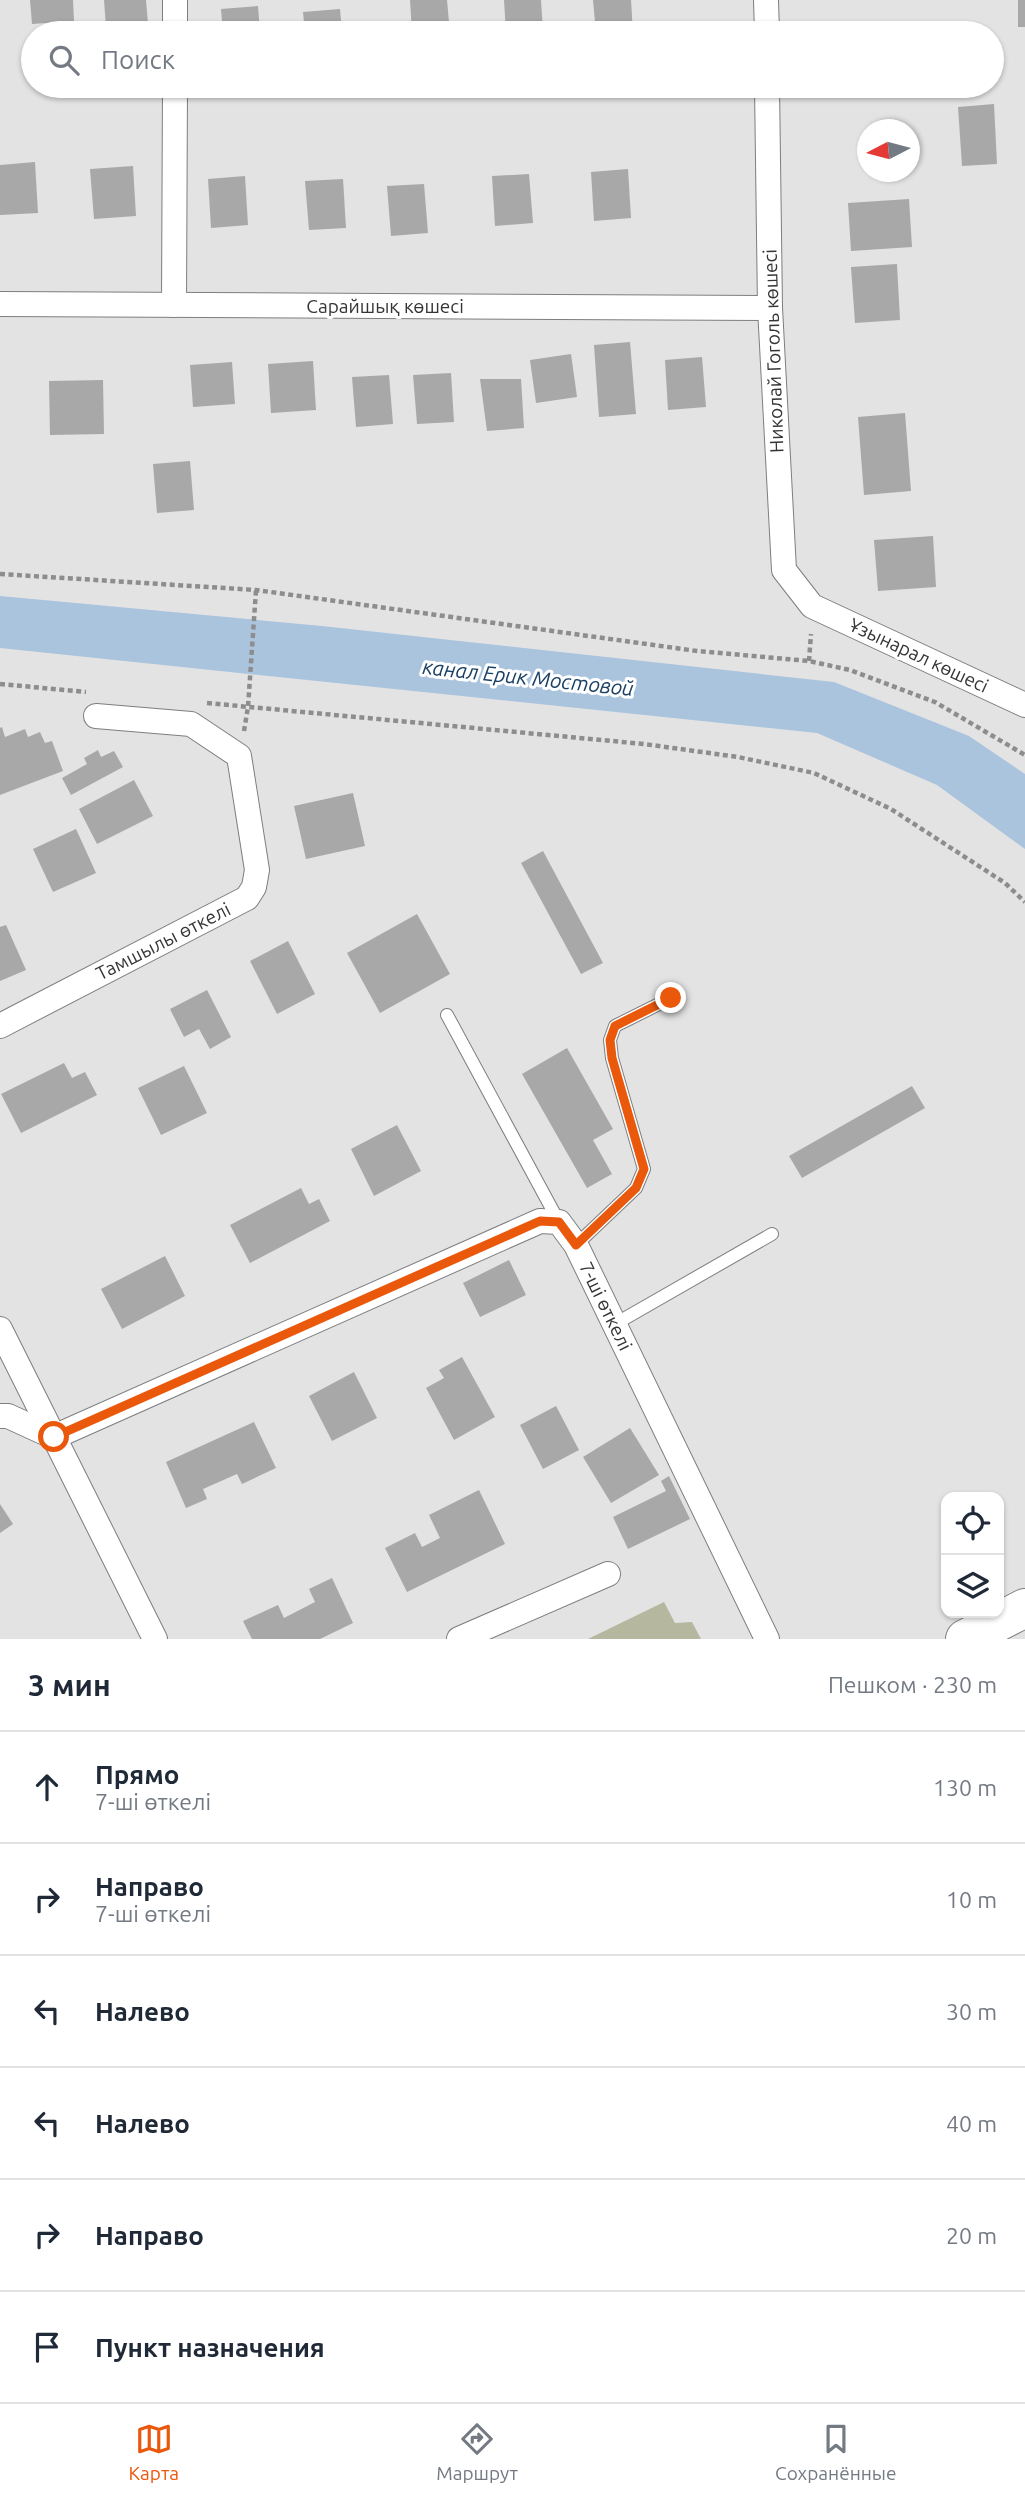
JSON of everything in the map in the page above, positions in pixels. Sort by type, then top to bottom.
[{"type":"main road","points":[[965,1639],[1025,1608]]},
{"type":"street","points":[[175,0],[175,21]]},
{"type":"street","points":[[766,0],[767,21]]},
{"type":"street","points":[[174,305],[175,98]]},
{"type":"street","name":"Николай Гоголь көшесі","points":[[767,98],[769,307],[784,570],[813,606]]},
{"type":"street","name":"Сарайшық көшесі","points":[[0,304],[769,307]]},
{"type":"street","name":"Ұзынарал көшесі","points":[[813,606],[1025,705]]},
{"type":"street","name":"Тамшылы өткелі","points":[[0,1026],[247,898],[254,887],[257,870],[239,756],[191,724],[96,704]]},
{"type":"street","points":[[0,1416],[8,1416],[54,1437],[540,1221],[559,1222]]},
{"type":"street","name":"7-шi өткелi","points":[[559,1222],[576,1245],[767,1639]]},
{"type":"street","points":[[0,1329],[155,1639]]},
{"type":"street","points":[[458,1639],[608,1574]]},
{"type":"lane","points":[[576,1245],[636,1188],[644,1169],[612,1058],[610,1040],[615,1026],[671,998]]},
{"type":"lane","points":[[447,1015],[559,1222]]},
{"type":"lane","points":[[615,1324],[772,1234]]},
{"type":"path","points":[[0,574],[256,590],[696,651],[809,661],[850,670],[935,702],[1025,755]]},
{"type":"path","points":[[249,697],[256,590]]},
{"type":"path","points":[[0,684],[96,704]]},
{"type":"path","points":[[207,703],[644,744],[738,757],[814,774],[891,809],[1005,883],[1025,902]]},
{"type":"green space","points":[[664,1602],[675,1623],[692,1622],[701,1639],[588,1639]]},
{"type":"water","name":"канал Ерик Мостовой","points":[[0,596],[322,626],[834,682],[969,736],[1025,774],[1025,849],[937,785],[817,733],[0,648]]},
{"type":"building","points":[[30,0],[73,0],[74,21],[32,21]]},
{"type":"building","points":[[104,0],[146,0],[148,21],[106,21]]},
{"type":"building","points":[[410,0],[447,0],[449,21],[411,21]]},
{"type":"building","points":[[504,0],[541,0],[542,21],[505,21]]},
{"type":"building","points":[[593,0],[631,0],[632,21],[595,21]]},
{"type":"building","points":[[1018,0],[1025,0],[1025,27],[1018,27]]},
{"type":"building","points":[[258,6],[259,21],[222,21],[221,9]]},
{"type":"building","points":[[340,9],[341,21],[304,21],[303,12]]},
{"type":"building","points":[[994,104],[997,164],[962,166],[958,107]]},
{"type":"building","points":[[35,162],[38,213],[0,215],[0,165]]},
{"type":"building","points":[[133,166],[136,216],[94,219],[90,169]]},
{"type":"building","points":[[628,169],[631,218],[594,221],[591,172]]},
{"type":"building","points":[[529,174],[533,223],[495,226],[492,176]]},
{"type":"building","points":[[245,176],[248,225],[211,228],[208,179]]},
{"type":"building","points":[[343,179],[346,228],[309,230],[305,181]]},
{"type":"building","points":[[424,184],[428,233],[391,236],[387,186]]},
{"type":"building","points":[[909,199],[912,247],[851,251],[848,203]]},
{"type":"building","points":[[897,264],[900,320],[855,323],[851,267]]},
{"type":"building","points":[[630,342],[636,414],[599,417],[594,345]]},
{"type":"building","points":[[571,354],[577,397],[536,403],[530,360]]},
{"type":"building","points":[[702,357],[706,407],[668,410],[665,360]]},
{"type":"building","points":[[313,361],[316,410],[271,413],[268,364]]},
{"type":"building","points":[[232,362],[235,404],[193,407],[190,365]]},
{"type":"building","points":[[451,373],[454,422],[417,424],[413,375]]},
{"type":"building","points":[[389,375],[393,424],[356,427],[352,377]]},
{"type":"building","points":[[480,379],[521,379],[524,428],[487,431]]},
{"type":"building","points":[[103,380],[104,434],[50,435],[49,381]]},
{"type":"building","points":[[905,413],[911,491],[864,495],[858,417]]},
{"type":"building","points":[[190,461],[194,510],[157,513],[153,464]]},
{"type":"building","points":[[933,536],[936,587],[878,591],[874,540]]},
{"type":"building","points":[[2,727],[5,737],[25,729],[28,737],[40,732],[45,743],[52,741],[63,771],[0,795]]},
{"type":"building","points":[[98,750],[101,757],[114,751],[123,767],[71,795],[62,778],[87,764],[84,758]]},
{"type":"building","points":[[134,780],[153,816],[97,844],[79,809]]},
{"type":"building","points":[[353,793],[365,846],[306,859],[294,806]]},
{"type":"building","points":[[76,829],[96,873],[53,892],[33,849]]},
{"type":"building","points":[[543,851],[603,963],[581,974],[521,863]]},
{"type":"building","points":[[417,914],[450,974],[380,1013],[347,953]]},
{"type":"building","points":[[6,925],[26,970],[0,981],[0,927]]},
{"type":"building","points":[[288,941],[315,994],[277,1014],[250,961]]},
{"type":"building","points":[[207,990],[231,1037],[210,1049],[199,1029],[184,1037],[170,1009]]},
{"type":"building","points":[[567,1048],[613,1129],[593,1140],[612,1174],[587,1188],[522,1074]]},
{"type":"building","points":[[64,1063],[72,1078],[85,1072],[97,1095],[21,1133],[1,1094]]},
{"type":"building","points":[[184,1066],[207,1113],[161,1135],[138,1088]]},
{"type":"building","points":[[912,1086],[925,1108],[802,1178],[789,1156]]},
{"type":"building","points":[[397,1125],[421,1171],[374,1196],[351,1149]]},
{"type":"building","points":[[301,1188],[309,1204],[319,1199],[330,1221],[250,1263],[230,1225]]},
{"type":"building","points":[[165,1256],[185,1296],[122,1329],[101,1289]]},
{"type":"building","points":[[509,1260],[526,1295],[480,1317],[463,1283]]},
{"type":"building","points":[[462,1357],[495,1417],[454,1440],[426,1388],[444,1378],[439,1370]]},
{"type":"building","points":[[354,1372],[377,1418],[332,1441],[309,1396]]},
{"type":"building","points":[[556,1406],[579,1450],[543,1469],[520,1425]]},
{"type":"building","points":[[254,1422],[276,1468],[242,1484],[237,1474],[203,1489],[207,1499],[186,1508],[166,1462]]},
{"type":"building","points":[[630,1428],[659,1475],[611,1503],[583,1457]]},
{"type":"building","points":[[669,1476],[690,1519],[628,1549],[613,1517],[666,1491],[661,1481]]},
{"type":"building","points":[[479,1490],[505,1544],[407,1592],[385,1548],[415,1533],[422,1547],[440,1538],[429,1515]]},
{"type":"building","points":[[0,1504],[13,1524],[0,1533]]},
{"type":"building","points":[[332,1578],[353,1623],[320,1639],[252,1639],[243,1621],[278,1605],[284,1618],[315,1602],[309,1589]]},
{"type":"route","points":[[54,1437],[540,1221],[559,1222],[576,1245],[636,1188],[644,1169],[612,1058],[610,1040],[615,1026],[671,998]]}]
